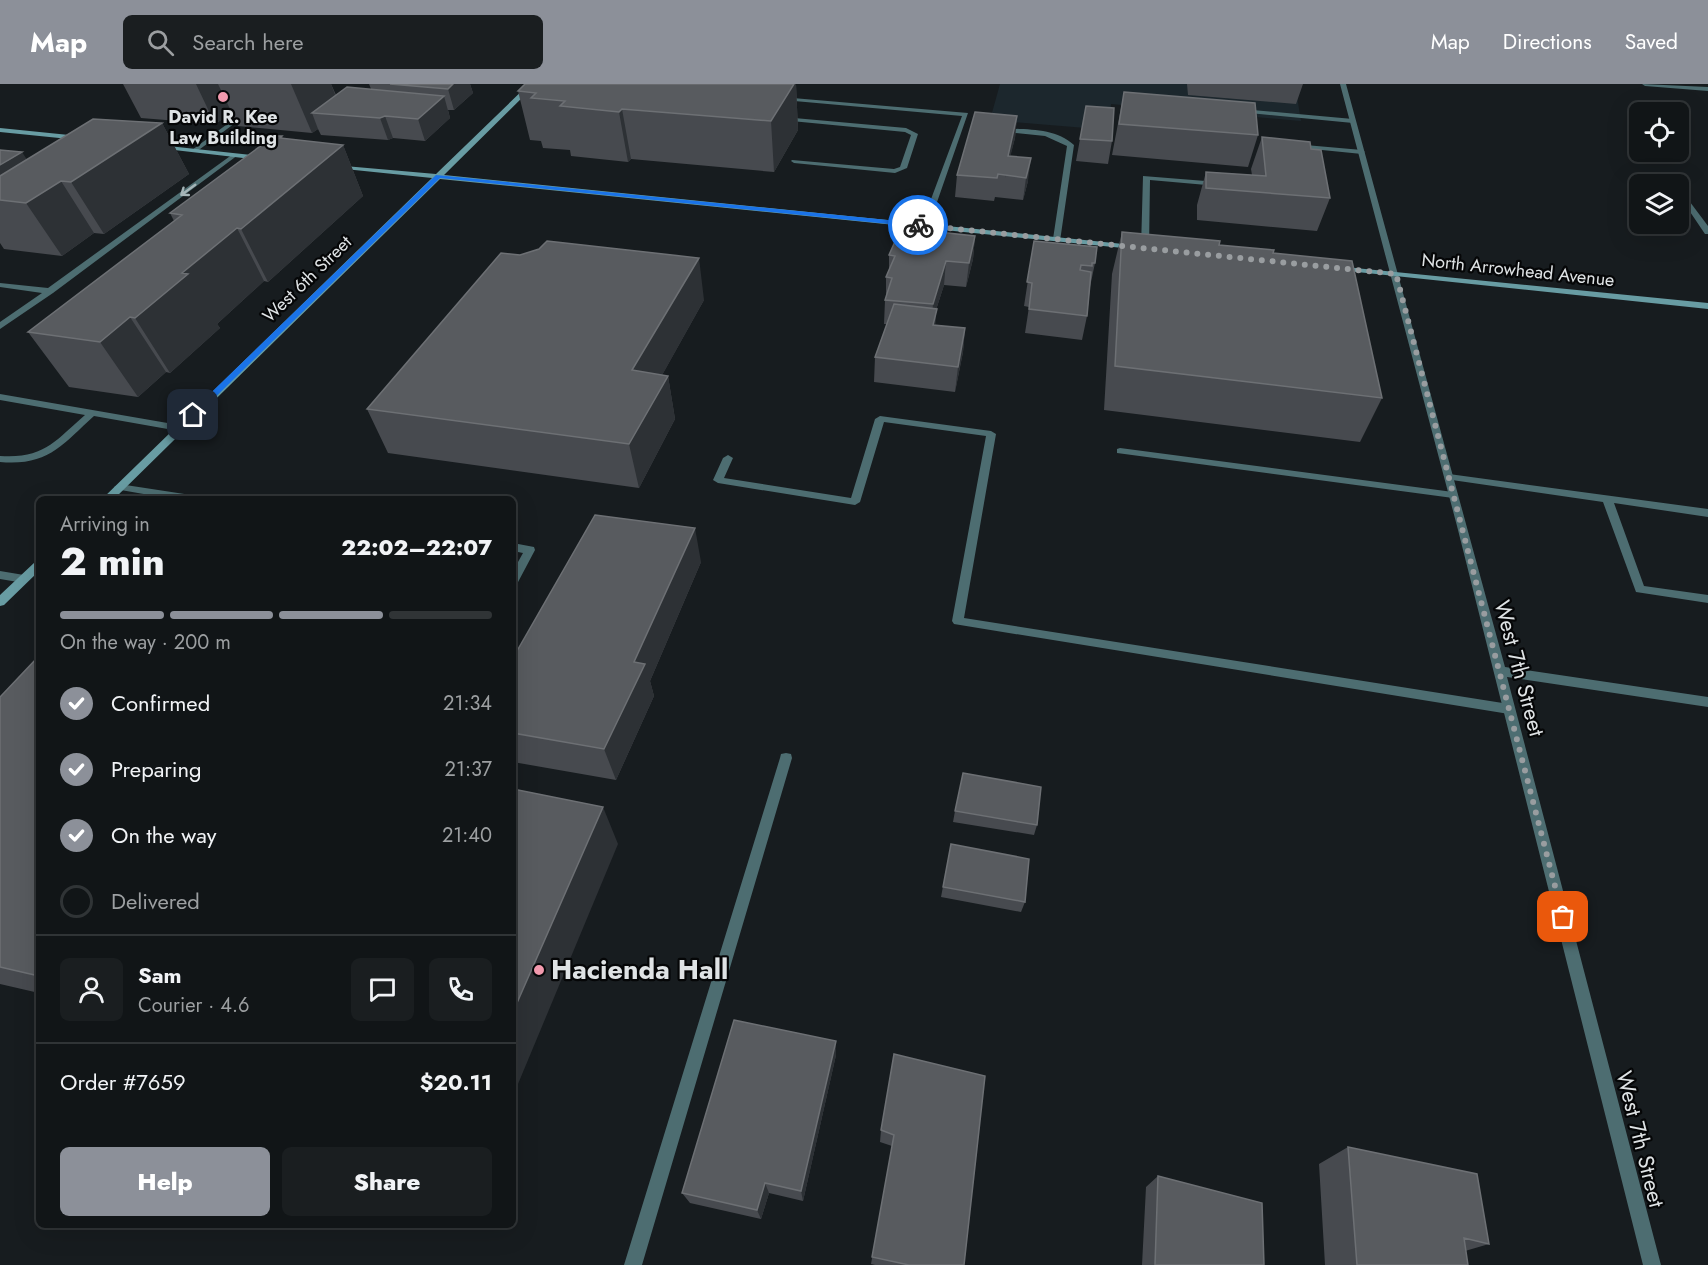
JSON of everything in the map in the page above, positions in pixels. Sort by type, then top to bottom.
[{"type":"street","name":"West 6th Street","points":[[110,496],[533,84]]},
{"type":"street","name":"West 7th Street","points":[[1343,84],[1396,274],[1500,671],[1652,1265]]},
{"type":"street","points":[[1645,84],[1708,89]]},
{"type":"street","points":[[776,98],[966,114],[966,127],[926,226]]},
{"type":"street","points":[[1232,111],[1353,121]]},
{"type":"street","points":[[194,150],[247,112]]},
{"type":"street","points":[[775,119],[906,130],[915,134],[903,168],[895,171],[794,161]]},
{"type":"street","points":[[988,129],[1050,135],[1063,139],[1071,145],[1057,239]]},
{"type":"street","points":[[0,130],[90,139]]},
{"type":"street","points":[[147,146],[271,159]]},
{"type":"street","points":[[1282,146],[1362,152]]},
{"type":"street","points":[[0,326],[235,155]]},
{"type":"street","points":[[330,165],[1156,249]]},
{"type":"street","points":[[1144,248],[1146,177],[1222,184]]},
{"type":"street","points":[[1689,204],[1708,232]]},
{"type":"street","name":"North Arrowhead Avenue","points":[[1327,267],[1708,306]]},
{"type":"street","points":[[0,285],[50,291]]},
{"type":"street","points":[[0,397],[179,428]]},
{"type":"street","points":[[0,459],[21,462],[42,456],[91,414]]},
{"type":"street","points":[[728,458],[718,480],[855,502],[880,419],[991,434],[957,621],[1509,709]]},
{"type":"street","points":[[1120,451],[1453,495]]},
{"type":"street","points":[[1449,477],[1708,513]]},
{"type":"street","points":[[119,487],[178,496]]},
{"type":"street","points":[[1608,499],[1640,589],[1708,598]]},
{"type":"street","points":[[516,548],[530,550],[516,576]]},
{"type":"street","points":[[0,602],[36,568]]},
{"type":"street","points":[[0,575],[24,579]]},
{"type":"street","points":[[1500,671],[1708,702]]},
{"type":"street","points":[[633,1265],[786,758]]},
{"type":"shaded area","points":[[1000,84],[1295,84],[1301,121],[1111,104],[1110,130],[990,120]]},
{"type":"building","points":[[390,84],[453,84],[448,89]]},
{"type":"building","points":[[525,84],[794,84],[771,121],[622,109],[619,112],[560,106],[565,101],[531,98],[536,93],[518,91]]},
{"type":"building","points":[[347,87],[444,96],[418,119],[312,113]]},
{"type":"building","points":[[1124,92],[1255,103],[1258,135],[1119,124]]},
{"type":"building","points":[[1086,106],[1114,108],[1112,141],[1080,139]]},
{"type":"building","points":[[975,112],[1017,116],[1008,156],[1031,158],[1026,178],[998,174],[997,178],[957,175]]},
{"type":"building","points":[[93,119],[162,123],[71,182],[61,181],[26,203],[0,200],[0,176]]},
{"type":"building","points":[[274,136],[343,145],[241,229],[237,228],[182,273],[188,274],[135,318],[130,317],[100,342],[28,332],[182,215],[170,213]]},
{"type":"building","points":[[1262,137],[1310,142],[1311,149],[1321,150],[1330,198],[1206,188],[1206,172],[1266,176]]},
{"type":"building","points":[[0,150],[22,152],[0,165]]},
{"type":"building","points":[[901,228],[975,236],[969,263],[946,261],[933,304],[885,300],[892,278],[886,277],[895,256],[889,255]]},
{"type":"building","points":[[1122,232],[1220,241],[1219,245],[1352,261],[1382,398],[1115,366]]},
{"type":"building","points":[[547,241],[699,258],[632,370],[668,376],[629,444],[367,409],[501,253],[520,255],[539,249]]},
{"type":"building","points":[[1034,241],[1097,247],[1095,263],[1092,263],[1092,266],[1081,265],[1080,270],[1091,272],[1087,316],[1029,309],[1032,283],[1027,282]]},
{"type":"building","points":[[894,304],[937,309],[933,325],[965,328],[958,367],[875,357]]},
{"type":"building","points":[[595,515],[695,528],[634,662],[645,664],[604,749],[516,734],[516,653]]},
{"type":"building","points":[[36,659],[36,975],[0,967],[0,697]]},
{"type":"building","points":[[963,773],[1041,787],[1037,825],[955,811]]},
{"type":"building","points":[[516,790],[603,807],[516,1005]]},
{"type":"building","points":[[951,844],[1029,859],[1025,902],[943,887]]},
{"type":"building","points":[[734,1020],[836,1041],[801,1191],[765,1183],[757,1210],[682,1193]]},
{"type":"building","points":[[894,1054],[985,1076],[964,1265],[909,1265],[872,1257],[894,1135],[881,1130]]},
{"type":"building","points":[[1348,1147],[1477,1174],[1489,1244],[1464,1238],[1468,1265],[1357,1265]]},
{"type":"building","points":[[1158,1176],[1262,1203],[1264,1265],[1155,1265]]},
{"type":"way so far","points":[[918,225],[1396,274],[1563,917]]},
{"type":"place","name":"David R. Kee Law Building","points":[[223,97]]},
{"type":"place","name":"Hacienda Hall","points":[[539,970]]},
{"type":"route","points":[[193,415],[438,176],[918,225]]}]
